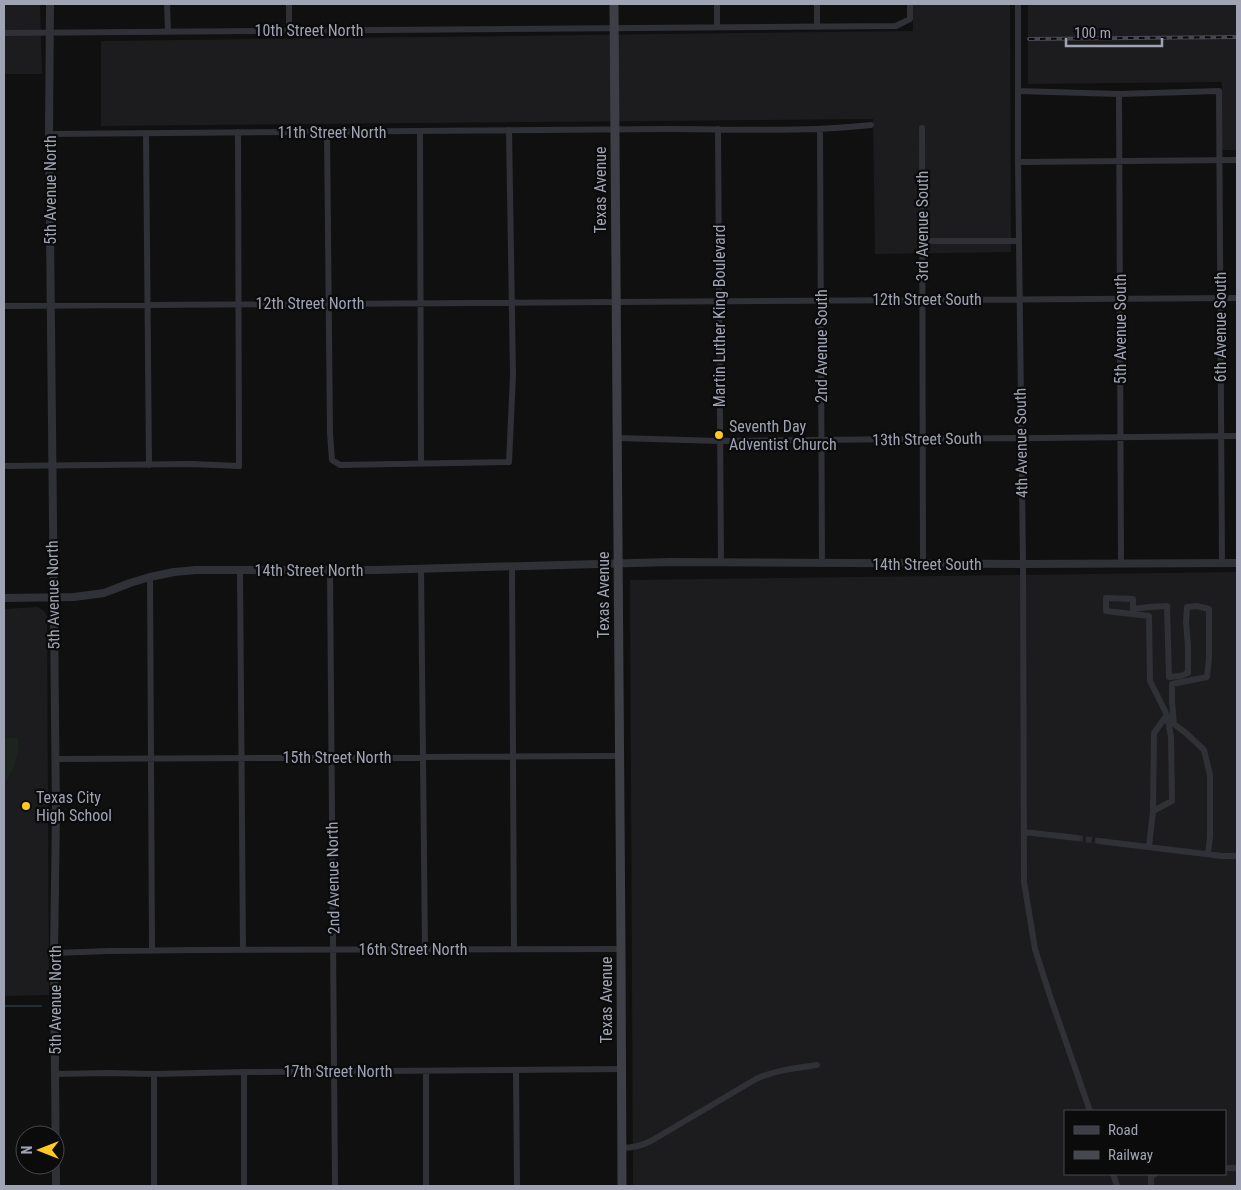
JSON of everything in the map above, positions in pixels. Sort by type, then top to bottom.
[{"type":"main road","name":"Texas Avenue","points":[[614,4],[622,1186]]},
{"type":"street","name":"5th Avenue North","points":[[50,4],[49,134],[55,759],[56,1186]]},
{"type":"street","points":[[168,4],[168,31]]},
{"type":"street","points":[[289,4],[289,30]]},
{"type":"street","points":[[717,4],[717,27]]},
{"type":"street","points":[[817,4],[817,27]]},
{"type":"street","name":"10th Street North","points":[[4,32],[896,26],[910,19],[910,4]]},
{"type":"street","name":"4th Avenue South","points":[[1018,4],[1024,882],[1035,949],[1090,1110]]},
{"type":"street","points":[[1018,91],[1119,94]]},
{"type":"street","name":"6th Avenue South","points":[[1119,94],[1219,91],[1222,564]]},
{"type":"street","name":"5th Avenue South","points":[[1119,94],[1121,564]]},
{"type":"street","name":"11th Street North","points":[[49,134],[734,130],[820,129],[871,125]]},
{"type":"street","name":"3rd Avenue South","points":[[922,128],[924,564]]},
{"type":"street","name":"Martin Luther King Boulevard","points":[[718,129],[721,563]]},
{"type":"street","name":"2nd Avenue South","points":[[820,129],[822,563]]},
{"type":"street","points":[[327,132],[330,433],[332,460],[340,465],[509,462],[513,375],[509,130]]},
{"type":"street","points":[[420,131],[421,464]]},
{"type":"street","points":[[4,466],[192,464],[239,466],[238,132]]},
{"type":"street","points":[[146,133],[149,465]]},
{"type":"street","points":[[1018,162],[1237,160]]},
{"type":"street","points":[[923,241],[1019,241]]},
{"type":"street","name":"12th Street South","points":[[616,301],[1237,298]]},
{"type":"street","name":"12th Street North","points":[[4,306],[616,301]]},
{"type":"street","name":"13th Street South","points":[[617,438],[720,441],[1237,436]]},
{"type":"street","name":"14th Street South","points":[[618,564],[670,562],[1237,564]]},
{"type":"street","name":"14th Street North","points":[[4,598],[74,597],[104,594],[150,576],[196,570],[421,569],[618,564]]},
{"type":"street","points":[[512,567],[514,949]]},
{"type":"street","points":[[421,569],[425,949]]},
{"type":"street","points":[[240,570],[243,950]]},
{"type":"street","name":"2nd Avenue North","points":[[330,570],[335,1186]]},
{"type":"street","points":[[150,576],[152,950]]},
{"type":"street","points":[[1154,811],[1172,801],[1171,737],[1166,714],[1150,680],[1149,616],[1106,611],[1106,598],[1133,599],[1133,609],[1166,606],[1169,676],[1180,676],[1188,672],[1186,607],[1197,606],[1209,609],[1210,633],[1207,677],[1172,684],[1174,724],[1186,732],[1204,750],[1210,774],[1210,838],[1208,854]]},
{"type":"street","points":[[1149,847],[1154,811],[1154,733],[1166,714]]},
{"type":"street","name":"15th Street North","points":[[55,759],[619,756]]},
{"type":"street","points":[[1024,832],[1077,838]]},
{"type":"street","points":[[1099,841],[1222,856],[1237,856]]},
{"type":"street","name":"16th Street North","points":[[54,953],[152,950],[621,949]]},
{"type":"street","points":[[622,1148],[641,1146],[651,1141],[756,1079],[778,1071],[817,1065]]},
{"type":"street","name":"17th Street North","points":[[55,1074],[622,1069]]},
{"type":"street","points":[[516,1070],[517,1186]]},
{"type":"street","points":[[426,1071],[426,1186]]},
{"type":"street","points":[[244,1072],[244,1186]]},
{"type":"street","points":[[154,1074],[154,1186]]},
{"type":"shaded area","points":[[4,4],[40,4],[42,74],[4,74]]},
{"type":"shaded area","points":[[913,4],[1010,4],[1011,252],[875,254],[873,119],[101,126],[101,41],[913,31]]},
{"type":"shaded area","points":[[1028,4],[1237,4],[1237,150],[1222,150],[1222,82],[1028,84]]},
{"type":"shaded area","points":[[1237,572],[1237,1186],[633,1186],[630,580]]},
{"type":"shaded area","name":"Texas City High School","points":[[38,607],[47,616],[49,995],[4,996],[4,609]]},
{"type":"shaded area","points":[[4,738],[18,738],[18,744],[14,768],[4,784]]},
{"type":"waterway","points":[[4,1006],[41,1006]]},
{"type":"tunnel","points":[[1077,838],[1099,841]]},
{"type":"railway","points":[[1029,39],[1237,37]]},
{"type":"place","name":"Seventh Day Adventist Church","points":[[719,435]]},
{"type":"place","name":"Texas City High School","points":[[26,806]]}]
